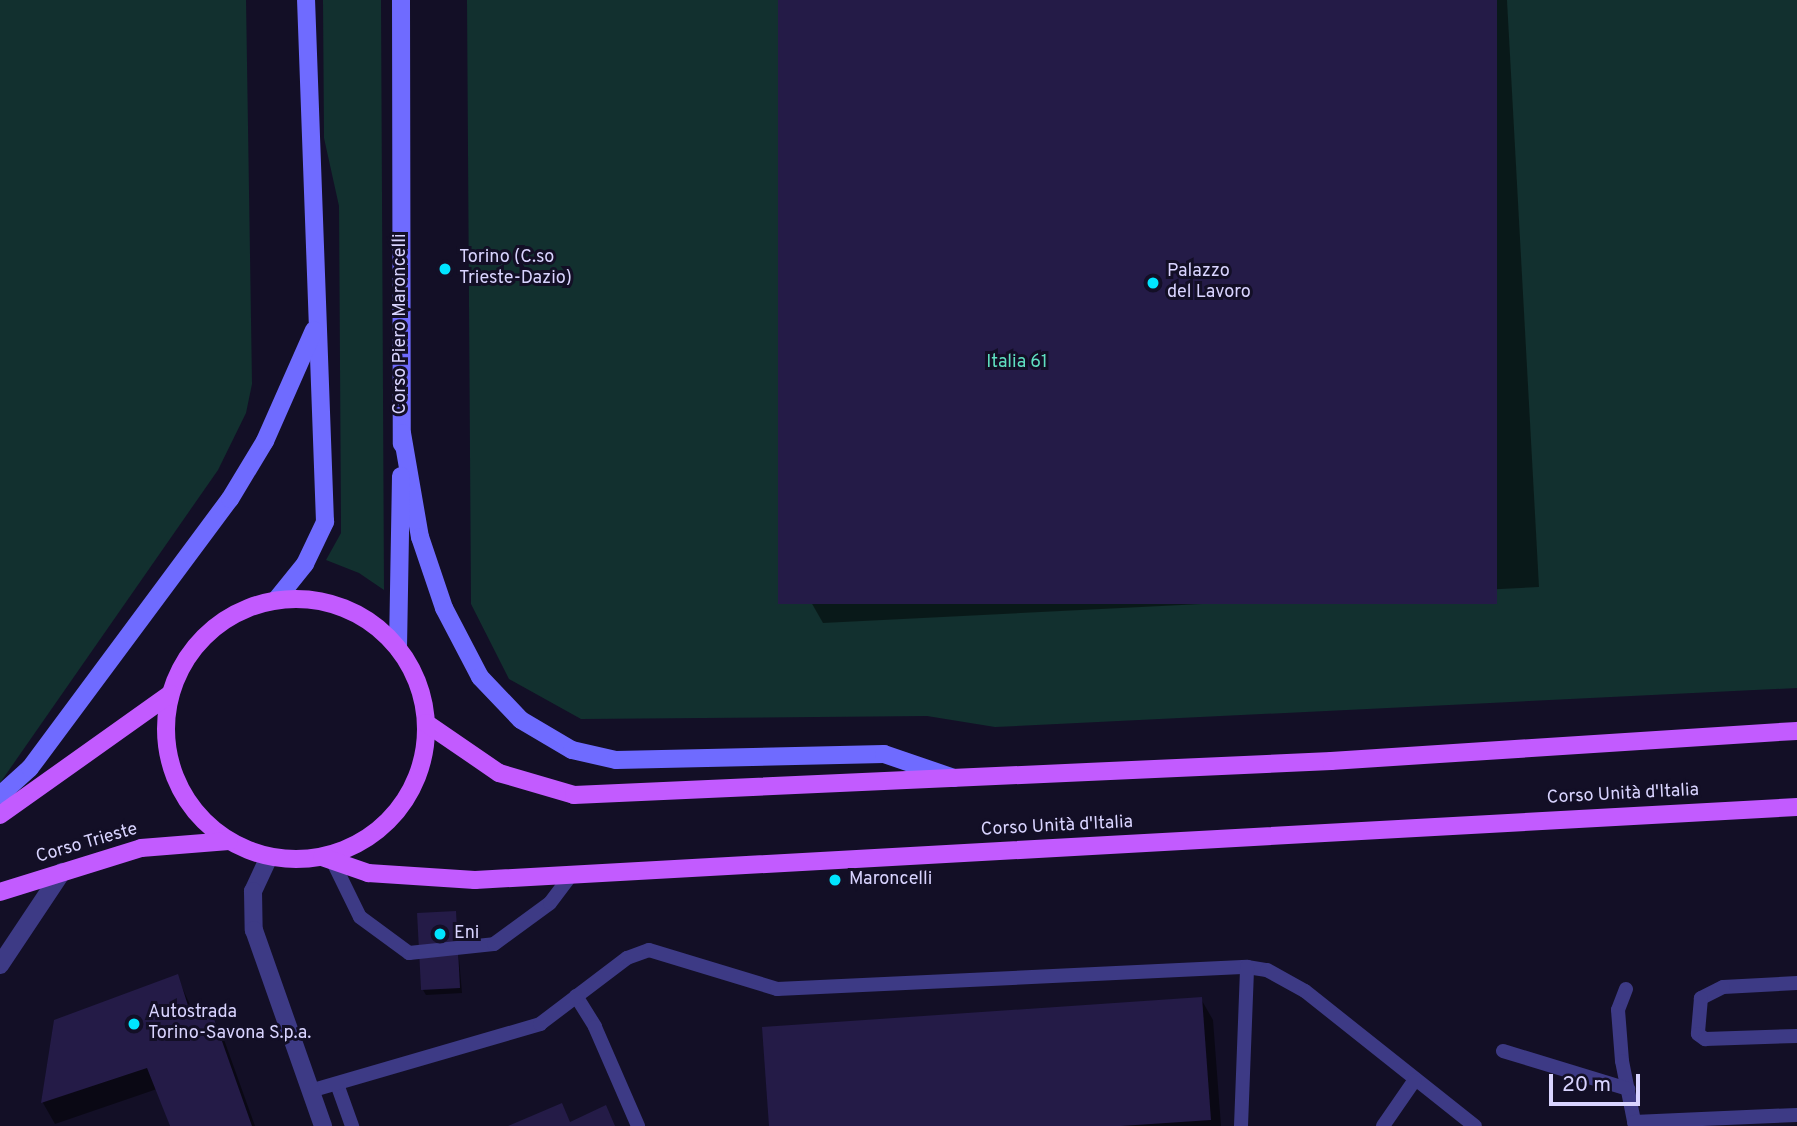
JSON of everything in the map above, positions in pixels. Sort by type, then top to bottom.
[{"type":"main road","points":[[276,600],[305,564],[325,522],[306,0]]},
{"type":"main road","name":"Corso Piero Maroncelli","points":[[398,648],[402,433],[401,0]]},
{"type":"main road","points":[[0,794],[30,768],[230,499],[265,441],[317,323]]},
{"type":"main road","points":[[402,433],[420,537],[444,607],[481,677],[521,720],[572,750],[616,760],[884,754],[954,778]]},
{"type":"main road","points":[[276,600],[322,601],[362,617],[398,648],[416,679],[426,723],[423,757],[401,807],[357,844],[328,861],[269,857],[229,841],[205,823],[174,776],[167,741],[170,694],[191,651],[213,628],[240,610],[276,600]]},
{"type":"main road","points":[[0,815],[170,694]]},
{"type":"main road","points":[[426,723],[499,774],[574,795],[1331,761],[1797,731]]},
{"type":"main road","name":"Corso Unità d'Italia","points":[[328,861],[368,873],[475,880],[1797,807]]},
{"type":"main road","name":"Corso Trieste","points":[[0,892],[141,848],[229,841]]},
{"type":"street","points":[[269,857],[253,891],[254,930],[323,1126]]},
{"type":"street","points":[[0,965],[62,872]]},
{"type":"lane","points":[[328,861],[360,917],[408,953],[494,944],[550,903],[572,874]]},
{"type":"lane","points":[[310,1091],[511,1036],[540,1024],[627,958],[649,950],[776,989],[1247,967],[1267,970],[1306,991],[1415,1081],[1475,1126]]},
{"type":"lane","points":[[1241,1126],[1247,967]]},
{"type":"lane","points":[[1797,983],[1723,987],[1701,998],[1698,1034],[1705,1039],[1797,1036]]},
{"type":"lane","points":[[1626,989],[1618,1010],[1634,1124],[1797,1115]]},
{"type":"lane","points":[[576,996],[596,1027],[638,1126]]},
{"type":"lane","points":[[1503,1051],[1628,1089]]},
{"type":"lane","points":[[1382,1126],[1415,1081]]},
{"type":"lane","points":[[337,1084],[352,1126]]},
{"type":"green space","points":[[0,0],[246,0],[252,384],[246,413],[218,470],[0,783]]},
{"type":"green space","points":[[323,0],[381,0],[384,590],[359,573],[326,560],[341,533],[341,522],[339,206],[324,138]]},
{"type":"green space","name":"Italia 61","points":[[467,0],[1797,0],[1797,688],[995,727],[927,716],[581,719],[509,679],[471,604]]},
{"type":"building","name":"Palazzo del Lavoro","points":[[778,0],[1497,0],[1497,604],[778,604]]},
{"type":"building","points":[[456,911],[460,988],[421,990],[417,913]]},
{"type":"building","points":[[178,974],[191,1015],[211,1010],[252,1126],[170,1126],[147,1068],[41,1103],[54,1020]]},
{"type":"building","points":[[1202,997],[1211,1120],[1121,1126],[769,1126],[762,1027]]},
{"type":"building","points":[[562,1103],[570,1122],[606,1105],[615,1126],[508,1126]]},
{"type":"place","name":"Torino (C.so Trieste-Dazio)","points":[[445,269]]},
{"type":"place","name":"Palazzo del Lavoro","points":[[1153,283]]},
{"type":"place","name":"Maroncelli","points":[[835,880]]},
{"type":"place","name":"Eni","points":[[440,934]]},
{"type":"place","name":"Autostrada Torino-Savona S.p.a.","points":[[134,1024]]}]
